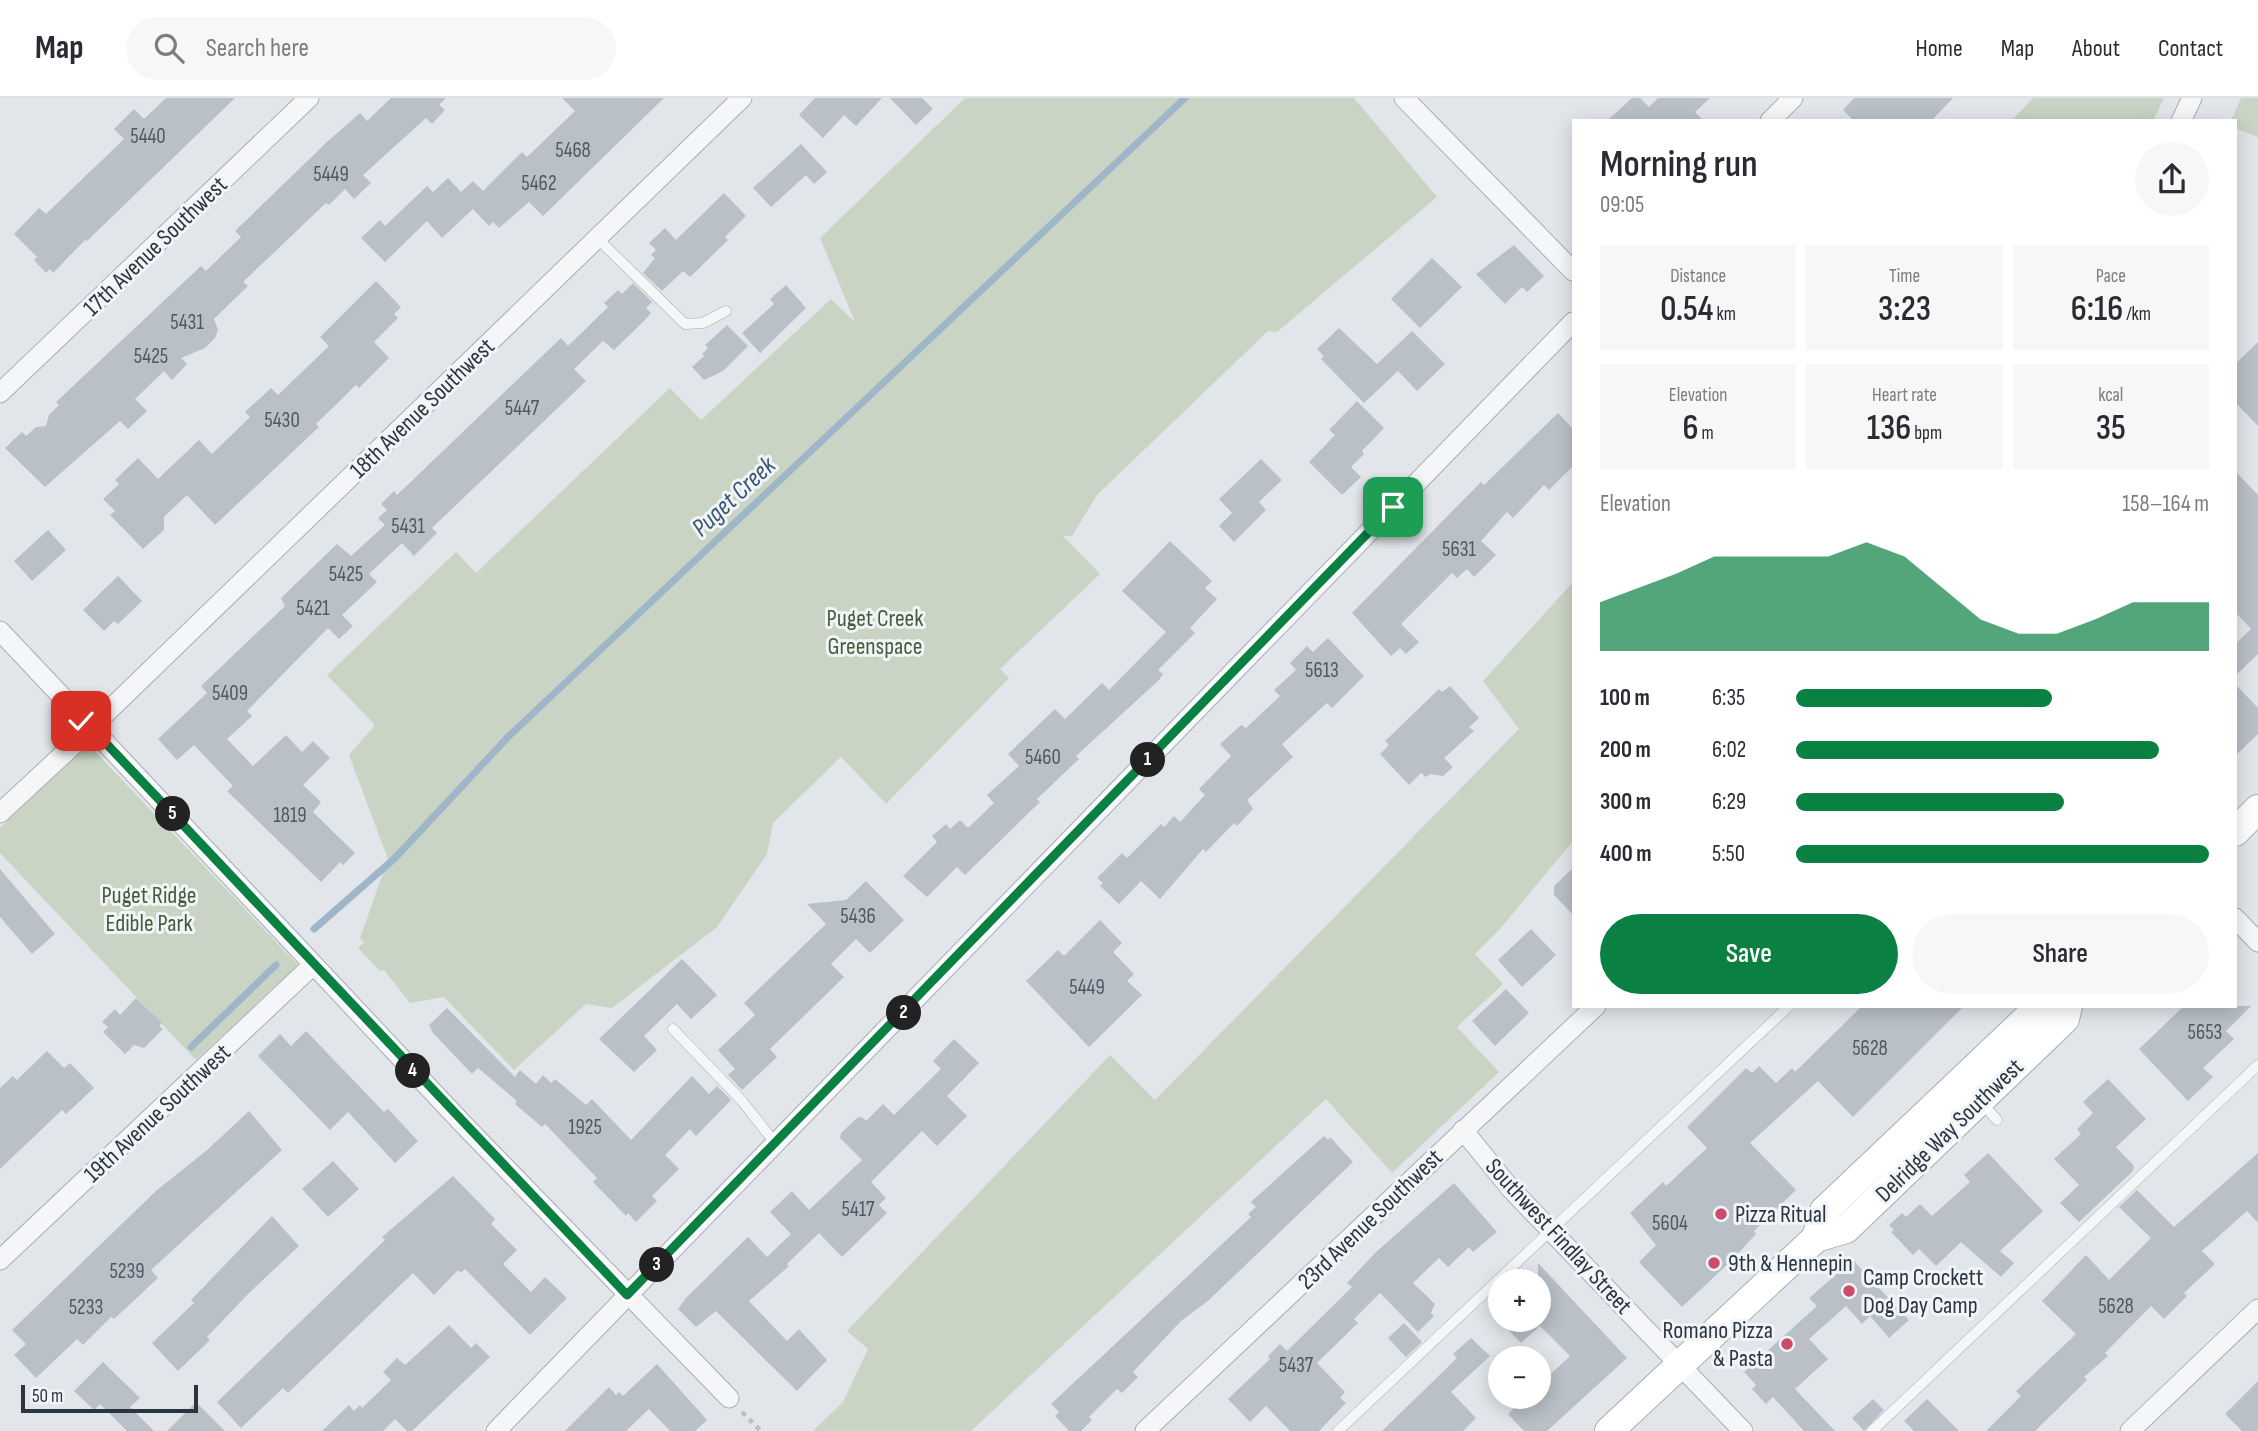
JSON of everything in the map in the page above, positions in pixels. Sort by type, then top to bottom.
[{"type":"main road","points":[[2237,830],[2258,809]]},
{"type":"main road","name":"Delridge Way Southwest","points":[[1816,1238],[1824,1211],[2038,1008]]},
{"type":"main road","name":"Delridge Way Southwest","points":[[1609,1431],[1816,1238],[1846,1229],[1988,1111],[2065,1019],[2068,1008]]},
{"type":"street","name":"17th Avenue Southwest","points":[[0,393],[309,98]]},
{"type":"street","name":"18th Avenue Southwest","points":[[0,813],[742,98]]},
{"type":"street","points":[[1404,98],[1572,270]]},
{"type":"street","points":[[1772,119],[1793,98]]},
{"type":"street","points":[[2182,119],[2192,98]]},
{"type":"street","points":[[496,1431],[1572,323]]},
{"type":"street","points":[[0,631],[313,965],[627,1295],[729,1398]]},
{"type":"street","points":[[2237,920],[2258,943]]},
{"type":"street","name":"19th Avenue Southwest","points":[[0,1260],[313,965]]},
{"type":"street","name":"23rd Avenue Southwest","points":[[1145,1431],[1210,1373],[1594,1008]]},
{"type":"street","name":"Southwest Findlay Street","points":[[1463,1130],[1510,1188],[1743,1431]]},
{"type":"street","points":[[2130,1431],[2258,1310]]},
{"type":"lane","points":[[597,238],[685,324],[704,323],[726,311]]},
{"type":"lane","points":[[1338,1431],[1788,1008]]},
{"type":"lane","points":[[673,1029],[742,1101],[777,1144]]},
{"type":"lane","points":[[1872,1431],[2258,1065]]},
{"type":"green space","name":"Puget Creek Greenspace","points":[[965,98],[1354,98],[1437,197],[1277,332],[1268,331],[1097,495],[1072,536],[1063,536],[1100,574],[1000,669],[1009,678],[886,804],[841,757],[773,823],[767,854],[717,927],[612,1008],[586,1004],[514,1070],[444,997],[410,1003],[384,970],[380,971],[358,948],[364,943],[360,938],[388,859],[349,755],[375,725],[327,675],[456,552],[476,573],[670,388],[701,420],[831,299],[855,322],[820,238]]},
{"type":"green space","points":[[2033,98],[2164,98],[2154,119],[2013,119]]},
{"type":"green space","points":[[2241,98],[2258,98],[2258,137],[2237,129],[2237,119],[2232,119]]},
{"type":"green space","points":[[1572,583],[1572,842],[1500,929],[1475,954],[1503,984],[1457,1027],[1499,1072],[1392,1173],[1326,1099],[971,1431],[813,1431],[843,1402],[868,1349],[847,1331],[1110,1055],[1155,1100],[1519,729],[1483,681]]},
{"type":"green space","name":"Puget Ridge Edible Park","points":[[88,744],[298,965],[196,1060],[0,853],[0,828]]},
{"type":"building","points":[[166,98],[235,98],[53,273],[50,269],[46,273],[34,260],[37,257],[14,234],[39,208],[46,214],[124,139],[114,129],[134,109],[144,119]]},
{"type":"building","points":[[391,98],[446,98],[439,105],[445,110],[432,124],[426,118],[363,175],[371,183],[354,199],[345,189],[329,205],[326,203],[243,282],[248,286],[214,319],[218,330],[215,338],[205,348],[181,358],[187,364],[172,380],[164,371],[135,399],[147,411],[128,429],[120,421],[45,487],[5,448],[22,432],[26,436],[36,427],[46,426],[49,415],[59,405],[56,402],[201,266],[206,271],[241,237],[235,231],[328,141],[360,113],[367,121]]},
{"type":"building","points":[[562,98],[664,98],[543,216],[529,202],[499,228],[493,222],[489,226],[473,209],[442,238],[427,221],[385,262],[361,238],[380,220],[385,226],[427,186],[433,192],[448,178],[461,192],[473,181],[483,191],[522,152],[527,157],[575,111]]},
{"type":"building","points":[[815,98],[882,98],[856,126],[844,115],[823,138],[799,115]]},
{"type":"building","points":[[890,98],[922,98],[933,109],[916,125]]},
{"type":"building","points":[[1632,98],[1640,98],[1649,107],[1658,98],[1710,98],[1695,112],[1702,119],[1609,119]]},
{"type":"building","points":[[1854,98],[1953,98],[1933,119],[1852,119],[1843,110]]},
{"type":"building","points":[[801,144],[827,172],[814,184],[806,175],[771,207],[753,188]]},
{"type":"building","points":[[724,193],[746,216],[725,237],[728,240],[690,277],[683,271],[662,291],[643,273],[655,258],[651,255],[656,250],[649,243],[665,228],[676,240]]},
{"type":"building","points":[[1514,245],[1544,276],[1527,292],[1522,287],[1505,304],[1476,274]]},
{"type":"building","points":[[1432,258],[1462,287],[1420,328],[1391,299]]},
{"type":"building","points":[[376,281],[401,307],[394,314],[398,318],[374,342],[389,358],[359,388],[356,385],[316,424],[319,427],[215,525],[187,495],[164,517],[164,530],[143,549],[110,515],[115,511],[103,499],[119,484],[115,480],[138,458],[158,479],[199,440],[212,454],[250,417],[245,412],[271,388],[278,395],[329,346],[320,337]]},
{"type":"building","points":[[633,283],[652,302],[646,308],[651,313],[646,319],[614,350],[603,341],[574,369],[586,381],[432,528],[437,533],[414,556],[402,543],[369,574],[377,582],[342,615],[353,626],[339,639],[328,628],[247,711],[252,716],[227,739],[253,766],[286,735],[302,752],[313,741],[330,758],[303,785],[321,802],[313,812],[355,853],[343,865],[340,862],[321,882],[227,791],[233,786],[194,745],[177,760],[158,739],[207,693],[201,686],[285,606],[281,598],[337,544],[351,556],[385,525],[378,518],[387,510],[381,504],[394,491],[397,495],[561,338],[568,346],[608,307],[604,303],[618,290],[622,294]]},
{"type":"building","points":[[786,285],[806,308],[760,353],[742,333],[774,304],[770,299]]},
{"type":"building","points":[[727,325],[748,346],[723,371],[704,380],[692,367],[704,356],[702,354],[708,348],[705,345]]},
{"type":"building","points":[[1339,328],[1377,364],[1412,331],[1445,364],[1417,391],[1398,371],[1364,403],[1321,359],[1324,356],[1317,349]]},
{"type":"building","points":[[2258,342],[2258,426],[2237,404],[2237,362]]},
{"type":"building","points":[[1357,401],[1384,428],[1351,467],[1361,477],[1342,495],[1309,462],[1335,435],[1329,430]]},
{"type":"building","points":[[1558,413],[1572,428],[1572,467],[1549,490],[1544,485],[1513,518],[1507,512],[1481,541],[1496,555],[1474,577],[1467,569],[1457,578],[1452,573],[1401,624],[1419,642],[1406,654],[1400,648],[1391,656],[1352,613],[1481,482],[1484,485]]},
{"type":"building","points":[[1261,459],[1282,480],[1259,502],[1266,510],[1234,542],[1219,526],[1232,513],[1219,499]]},
{"type":"building","points":[[2237,473],[2258,495],[2258,654],[2237,674],[2237,642],[2251,629],[2237,614]]},
{"type":"building","points":[[48,530],[66,550],[32,581],[14,561]]},
{"type":"building","points":[[1170,541],[1212,581],[1205,588],[1217,599],[1190,628],[1195,633],[1158,670],[1163,674],[1159,680],[1076,756],[1079,759],[1037,799],[1040,802],[965,875],[957,867],[927,897],[903,876],[937,842],[932,836],[946,824],[950,829],[960,820],[968,828],[994,803],[987,795],[1019,766],[1008,754],[1055,709],[1065,719],[1102,683],[1109,690],[1166,632],[1122,591]]},
{"type":"building","points":[[118,576],[142,601],[118,624],[114,621],[104,631],[83,610]]},
{"type":"building","points":[[1328,638],[1364,676],[1332,708],[1327,703],[1282,744],[1293,757],[1247,800],[1253,809],[1237,826],[1234,823],[1206,852],[1203,849],[1160,899],[1141,881],[1119,904],[1100,886],[1103,883],[1097,878],[1122,853],[1127,858],[1161,824],[1164,827],[1174,816],[1180,822],[1205,795],[1199,789],[1231,756],[1220,744],[1241,725],[1246,728],[1280,696],[1274,690],[1296,670],[1290,663],[1307,646],[1313,652]]},
{"type":"building","points":[[1450,686],[1479,718],[1469,727],[1474,731],[1444,758],[1453,767],[1443,776],[1430,774],[1426,777],[1421,773],[1409,785],[1380,754],[1389,745],[1385,741],[1439,689],[1442,692]]},
{"type":"building","points":[[2237,686],[2258,708],[2258,734],[2237,754]]},
{"type":"building","points":[[0,869],[55,934],[32,954],[0,917]]},
{"type":"building","points":[[1572,869],[1572,914],[1554,895],[1554,886]]},
{"type":"building","points":[[866,881],[904,920],[870,953],[856,939],[831,964],[844,977],[770,1049],[777,1057],[742,1090],[728,1075],[735,1069],[718,1050],[755,1015],[744,1003],[826,924],[807,904],[846,900]]},
{"type":"building","points":[[1100,920],[1122,943],[1113,952],[1134,974],[1127,981],[1142,995],[1089,1047],[1026,981],[1058,950],[1064,956]]},
{"type":"building","points":[[1531,929],[1556,955],[1522,987],[1498,960]]},
{"type":"building","points":[[682,959],[717,995],[691,1019],[677,1004],[644,1036],[657,1050],[634,1072],[599,1039]]},
{"type":"building","points":[[1506,989],[1529,1013],[1495,1046],[1472,1021]]},
{"type":"building","points":[[136,998],[162,1023],[159,1026],[163,1029],[144,1048],[134,1045],[125,1054],[103,1032],[108,1027],[102,1022],[115,1009],[120,1015]]},
{"type":"building","points":[[2251,1006],[2226,1031],[2234,1039],[2203,1068],[2213,1077],[2188,1101],[2139,1049],[2182,1008]]},
{"type":"building","points":[[447,1008],[515,1077],[520,1070],[536,1084],[543,1075],[551,1083],[555,1079],[586,1105],[592,1099],[631,1140],[692,1076],[709,1094],[717,1086],[731,1100],[696,1136],[690,1129],[665,1155],[679,1169],[652,1196],[657,1201],[636,1222],[628,1213],[626,1216],[593,1182],[597,1178],[545,1124],[542,1127],[515,1104],[517,1101],[478,1068],[472,1074],[433,1033],[429,1025]]},
{"type":"building","points":[[1860,1008],[1962,1008],[1853,1117],[1818,1081],[1750,1143],[1796,1190],[1754,1231],[1756,1234],[1730,1262],[1682,1307],[1639,1262],[1656,1245],[1630,1213],[1663,1182],[1666,1186],[1707,1148],[1687,1127],[1746,1068],[1752,1073],[1759,1066],[1776,1083],[1792,1068],[1795,1072]]},
{"type":"building","points":[[306,1031],[384,1112],[388,1109],[418,1141],[395,1163],[348,1112],[330,1130],[258,1056],[280,1034],[291,1046]]},
{"type":"building","points":[[954,1039],[979,1063],[947,1096],[967,1116],[937,1146],[922,1131],[871,1182],[886,1198],[879,1205],[887,1213],[842,1257],[819,1233],[787,1264],[789,1266],[749,1301],[787,1341],[799,1329],[827,1360],[797,1391],[716,1311],[696,1327],[678,1309],[686,1298],[748,1237],[767,1257],[791,1234],[770,1212],[792,1191],[809,1210],[862,1160],[840,1138],[841,1133],[857,1118],[862,1117],[866,1121],[883,1104],[894,1115],[941,1069],[933,1061]]},
{"type":"building","points":[[47,1051],[64,1068],[70,1063],[94,1088],[66,1114],[62,1110],[0,1169],[0,1088],[13,1076],[17,1080]]},
{"type":"building","points":[[2108,1079],[2146,1119],[2116,1147],[2134,1166],[2133,1171],[2079,1222],[2060,1203],[2079,1185],[2054,1159],[2081,1134],[2077,1129],[2093,1113],[2083,1102]]},
{"type":"building","points":[[249,1111],[282,1150],[151,1270],[158,1278],[126,1308],[114,1319],[111,1317],[83,1345],[77,1339],[36,1378],[14,1355],[26,1344],[12,1330],[157,1190],[206,1151]]},
{"type":"building","points":[[1324,1136],[1328,1140],[1330,1137],[1353,1162],[1209,1300],[1181,1321],[1133,1372],[1138,1377],[1122,1393],[1117,1389],[1089,1417],[1092,1420],[1081,1431],[1069,1431],[1055,1416],[1059,1412],[1051,1404],[1251,1217],[1248,1214],[1256,1207],[1251,1202]]},
{"type":"building","points":[[1988,1153],[2043,1211],[2000,1251],[2014,1263],[2001,1277],[1961,1242],[1936,1266],[1919,1249],[1913,1255],[1891,1232],[1894,1230],[1889,1225],[1902,1213],[1906,1217],[1920,1204],[1932,1216],[1970,1182],[1964,1175]]},
{"type":"building","points":[[2258,1153],[2258,1223],[2247,1211],[2202,1251],[2215,1264],[2184,1293],[2187,1296],[2164,1319],[2151,1306],[2105,1353],[2108,1356],[2084,1377],[2087,1380],[2035,1431],[1986,1431],[2021,1396],[2016,1391],[2076,1334],[2042,1301],[2086,1255],[2109,1280],[2151,1238],[2119,1207],[2137,1190],[2174,1227]]},
{"type":"building","points":[[333,1161],[359,1189],[328,1217],[302,1189]]},
{"type":"building","points":[[453,1176],[495,1219],[491,1224],[517,1250],[503,1264],[531,1292],[545,1277],[567,1298],[530,1335],[465,1269],[461,1273],[458,1270],[434,1295],[413,1273],[288,1393],[283,1388],[241,1428],[217,1402],[385,1240],[382,1237]]},
{"type":"building","points":[[1454,1183],[1497,1232],[1473,1252],[1469,1247],[1448,1267],[1439,1258],[1413,1283],[1435,1304],[1431,1313],[1434,1316],[1418,1332],[1380,1293],[1354,1319],[1358,1323],[1317,1363],[1345,1392],[1340,1398],[1346,1403],[1319,1431],[1290,1431],[1266,1406],[1250,1422],[1228,1399],[1270,1359],[1268,1356],[1280,1344],[1287,1351],[1352,1287],[1347,1283],[1375,1253]]},
{"type":"building","points":[[272,1216],[299,1246],[248,1294],[207,1337],[210,1340],[178,1371],[152,1343],[194,1303],[191,1300]]},
{"type":"building","points":[[1853,1260],[1909,1320],[1889,1338],[1870,1316],[1862,1324],[1846,1306],[1809,1339],[1828,1359],[1795,1389],[1835,1431],[1804,1431],[1773,1397],[1766,1404],[1752,1389],[1756,1385],[1744,1372],[1817,1306],[1809,1298]]},
{"type":"building","points":[[1551,1277],[1627,1358],[1547,1431],[1524,1431],[1508,1414],[1513,1409],[1551,1409],[1551,1374],[1570,1356],[1546,1332],[1551,1332]]},
{"type":"building","points":[[1404,1323],[1422,1342],[1406,1357],[1388,1338]]},
{"type":"building","points":[[449,1325],[471,1348],[476,1343],[490,1357],[412,1431],[407,1431],[395,1419],[383,1431],[322,1431],[349,1405],[354,1411],[360,1405],[362,1408],[391,1380],[383,1372],[397,1358],[405,1365]]},
{"type":"building","points":[[1510,1332],[1533,1332],[1521,1343]]},
{"type":"building","points":[[1471,1338],[1488,1354],[1488,1358],[1451,1392],[1476,1418],[1463,1431],[1382,1431],[1457,1358],[1453,1354]]},
{"type":"building","points":[[103,1362],[140,1398],[130,1407],[154,1431],[127,1431],[100,1404],[94,1410],[74,1391]]},
{"type":"building","points":[[657,1364],[707,1420],[695,1431],[670,1431],[649,1409],[626,1431],[565,1431],[609,1387],[616,1395],[619,1392],[623,1396]]},
{"type":"building","points":[[2258,1381],[2258,1431],[2242,1431],[2225,1414]]},
{"type":"building","points":[[1873,1399],[1884,1410],[1864,1431],[1852,1418]]},
{"type":"building","points":[[1927,1399],[1959,1431],[1914,1431],[1904,1421]]},
{"type":"building","points":[[196,1402],[225,1431],[167,1431]]},
{"type":"waterway","name":"Puget Creek","points":[[314,929],[394,859],[509,736],[1185,98]]},
{"type":"waterway","name":"Puget Creek","points":[[191,1047],[276,965]]},
{"type":"place","name":"Pizza Ritual","points":[[1721,1214]]},
{"type":"place","name":"9th & Hennepin","points":[[1714,1263]]},
{"type":"place","name":"Camp Crockett Dog Day Camp","points":[[1849,1291]]},
{"type":"place","name":"Romano Pizza & Pasta","points":[[1787,1344]]},
{"type":"route","points":[[81,721],[81,734],[93,741],[101,738],[627,1295],[886,1032],[1393,507]]}]
